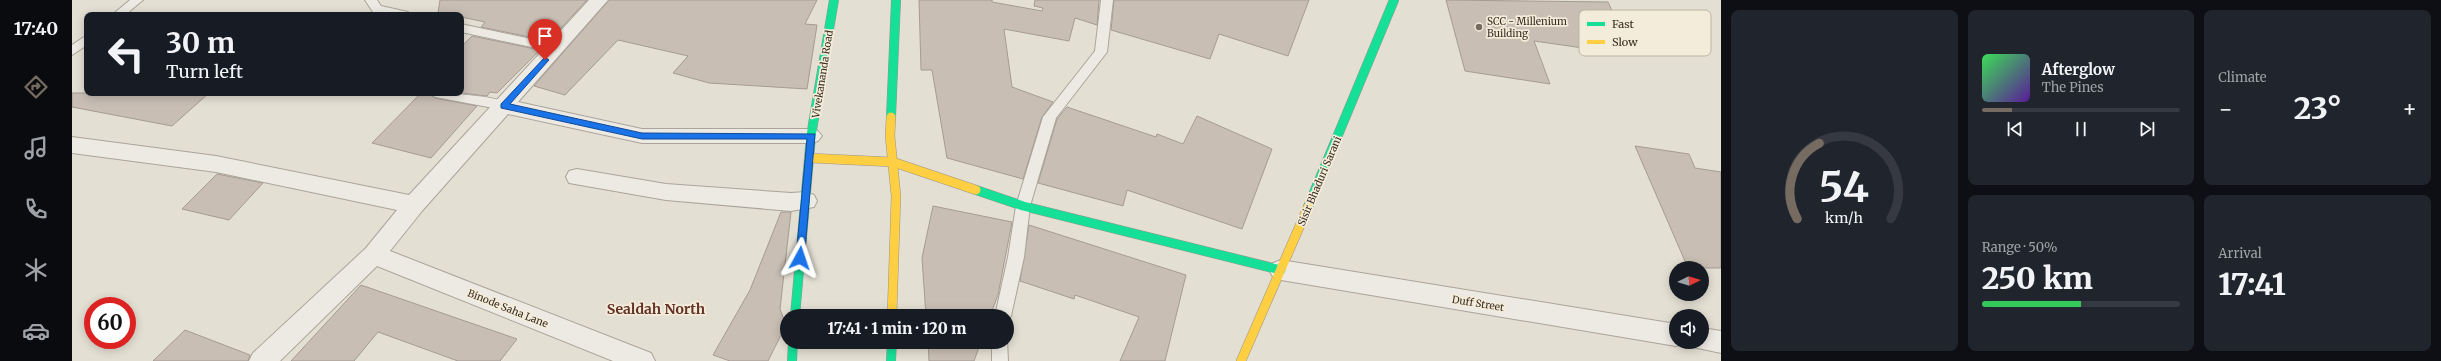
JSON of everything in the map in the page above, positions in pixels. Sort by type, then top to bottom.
[{"type":"street","points":[[262,361],[374,255],[414,205],[599,0]]},
{"type":"street","name":"Vivekananda Road","points":[[797,309],[809,158],[834,0]]},
{"type":"street","points":[[892,309],[896,196],[890,136],[896,0]]},
{"type":"street","name":"Sisir Bhaduri Sarani","points":[[1241,361],[1394,0]]},
{"type":"street","points":[[504,106],[642,136],[812,136]]},
{"type":"street","points":[[72,145],[216,164],[414,205]]},
{"type":"street","points":[[809,158],[893,162],[1024,206],[1280,270]]},
{"type":"street","points":[[577,177],[666,192],[791,202],[806,201]]},
{"type":"street","name":"Binode Saha Lane","points":[[374,255],[642,361]]},
{"type":"street","name":"Duff Street","points":[[1280,270],[1669,334]]},
{"type":"street","points":[[1709,340],[1721,342]]},
{"type":"street","points":[[792,361],[793,349]]},
{"type":"street","points":[[891,361],[892,349]]},
{"type":"lane","points":[[122,12],[137,0]]},
{"type":"lane","points":[[370,0],[377,9],[390,12]]},
{"type":"lane","points":[[1005,309],[1016,257],[1024,206],[1050,117],[1101,52],[1107,0]]},
{"type":"lane","points":[[464,29],[555,48]]},
{"type":"lane","points":[[72,51],[84,41]]},
{"type":"lane","points":[[451,96],[504,106]]},
{"type":"lane","points":[[1000,349],[1000,361]]},
{"type":"building","points":[[440,0],[587,0],[549,41],[481,27],[485,22],[464,18],[464,12],[438,12]]},
{"type":"building","points":[[609,0],[817,0],[805,24],[817,25],[807,89],[709,83],[673,73],[688,56],[618,40],[565,95],[534,86]]},
{"type":"building","points":[[919,0],[992,0],[992,2],[1042,11],[1043,8],[1034,6],[1035,0],[1099,0],[1097,25],[1075,18],[1069,41],[1004,29],[1012,87],[1053,102],[1042,117],[1023,179],[947,158],[932,70],[921,70]]},
{"type":"building","points":[[1114,0],[1309,0],[1288,56],[1219,34],[1210,59],[1111,30]]},
{"type":"building","points":[[1446,0],[1608,2],[1612,10],[1579,10],[1579,47],[1534,41],[1550,84],[1465,71]]},
{"type":"building","points":[[472,36],[540,50],[497,93],[490,92],[487,96],[464,93],[464,44]]},
{"type":"building","points":[[72,93],[84,93],[84,96],[206,96],[172,126],[72,107]]},
{"type":"building","points":[[418,96],[432,96],[435,98],[477,106],[431,158],[372,143]]},
{"type":"building","points":[[1067,107],[1156,137],[1157,134],[1183,144],[1197,116],[1272,149],[1242,229],[1127,190],[1123,206],[1038,183],[1057,119]]},
{"type":"building","points":[[1635,146],[1689,154],[1695,168],[1721,172],[1721,268],[1709,268],[1709,261],[1685,261]]},
{"type":"building","points":[[217,174],[263,183],[229,220],[182,209]]},
{"type":"building","points":[[933,206],[1012,222],[998,295],[993,309],[926,309],[922,258]]},
{"type":"building","points":[[781,212],[791,212],[780,309],[780,337],[768,361],[730,361],[713,355],[750,290]]},
{"type":"building","points":[[1029,225],[1186,275],[1165,361],[1120,361],[1139,317],[1075,295],[1074,299],[1020,281]]},
{"type":"building","points":[[361,285],[517,339],[500,361],[458,361],[378,332],[354,361],[291,361]]},
{"type":"building","points":[[185,330],[250,355],[248,361],[153,361]]},
{"type":"building","points":[[928,349],[978,349],[974,361],[929,361]]},
{"type":"traffic: fast","points":[[796,309],[811,136],[834,0]]},
{"type":"traffic: fast","points":[[891,117],[896,0]]},
{"type":"traffic: fast","points":[[1308,207],[1394,0]]},
{"type":"traffic: fast","points":[[976,190],[1023,206],[1281,270]]},
{"type":"traffic: fast","points":[[792,361],[793,349]]},
{"type":"traffic: fast","points":[[891,361],[892,349]]},
{"type":"traffic: slow","points":[[891,117],[890,136],[896,196],[892,309]]},
{"type":"traffic: slow","points":[[809,158],[893,162],[976,190]]},
{"type":"traffic: slow","points":[[1241,361],[1308,207]]},
{"type":"place","name":"SCC - Millenium Building","points":[[1479,27]]},
{"type":"district","name":"Sealdah North","points":[[656,309]]},
{"type":"route","points":[[545,60],[504,106],[642,136],[812,136],[800,258]]}]
